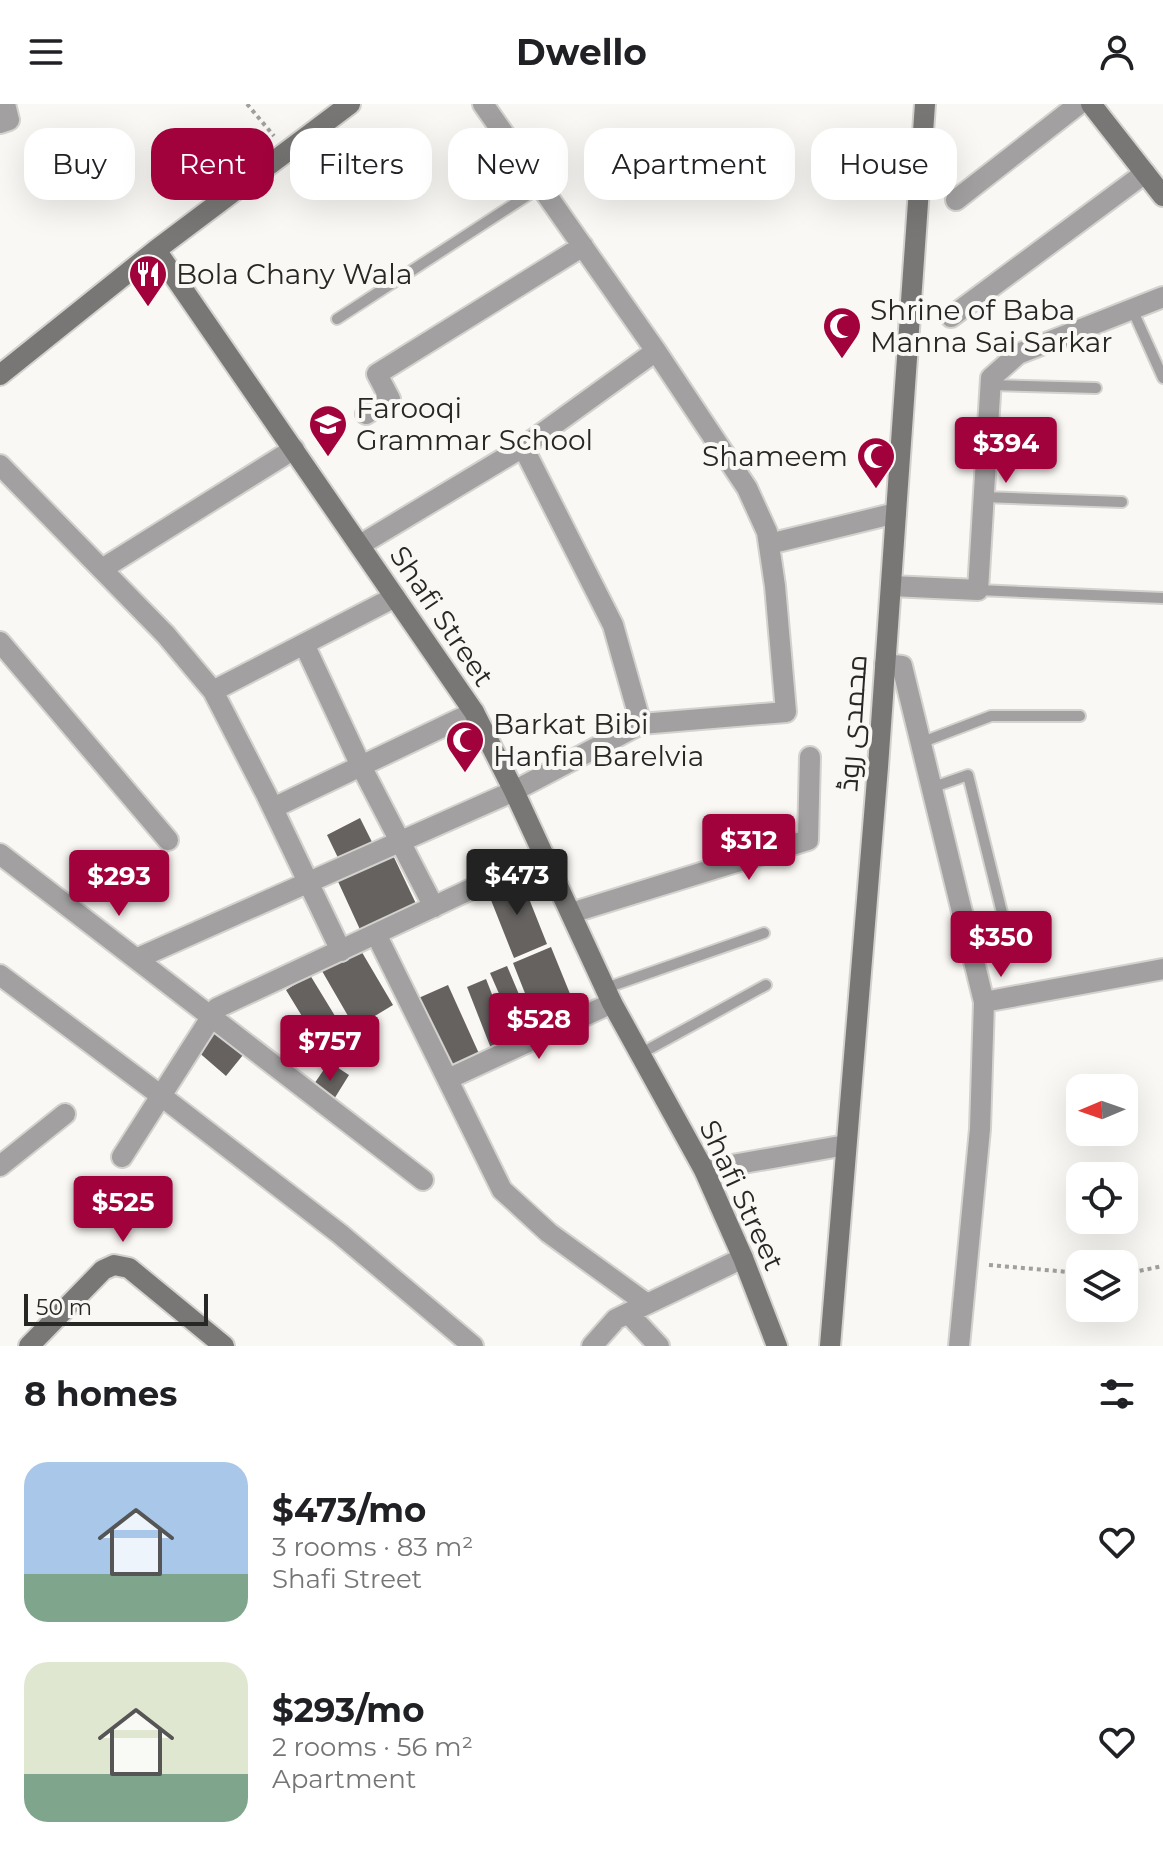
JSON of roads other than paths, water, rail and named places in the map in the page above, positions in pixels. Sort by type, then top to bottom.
[{"type":"street","points":[[0,123],[9,120],[5,104]]},
{"type":"street","points":[[0,375],[156,250],[350,104]]},
{"type":"street","points":[[483,104],[500,128]]},
{"type":"street","name":"محمدی روڈ","points":[[830,1346],[891,586],[925,104]]},
{"type":"street","points":[[957,199],[1079,104]]},
{"type":"street","points":[[1091,104],[1163,196]]},
{"type":"street","points":[[951,317],[1145,173]]},
{"type":"street","points":[[136,959],[514,791],[641,724],[786,712],[767,532],[747,488],[552,200]]},
{"type":"street","points":[[366,414],[390,399],[377,374],[583,246]]},
{"type":"street","name":"Shafi Street","points":[[156,250],[474,712],[609,996],[704,1170],[777,1346]]},
{"type":"street","points":[[891,586],[978,590],[991,378],[1018,354],[1163,297]]},
{"type":"street","points":[[360,545],[523,447],[656,351]]},
{"type":"street","points":[[523,447],[613,625],[641,724]]},
{"type":"street","points":[[102,569],[294,449]]},
{"type":"street","points":[[0,465],[166,635],[213,691],[341,951]]},
{"type":"street","points":[[769,544],[896,513]]},
{"type":"street","points":[[213,691],[395,597]]},
{"type":"street","points":[[0,642],[168,840]]},
{"type":"street","points":[[304,644],[361,766],[434,907]]},
{"type":"street","points":[[885,664],[902,666],[984,1002],[980,1129],[959,1346]]},
{"type":"street","points":[[273,808],[474,712]]},
{"type":"street","points":[[571,913],[808,840],[810,757]]},
{"type":"street","points":[[0,854],[423,1180]]},
{"type":"street","points":[[122,1157],[217,1008],[544,855]]},
{"type":"street","points":[[376,934],[502,1190],[549,1233],[647,1304]]},
{"type":"street","points":[[984,1002],[1163,969]]},
{"type":"street","points":[[0,975],[340,1234],[473,1346]]},
{"type":"street","points":[[448,1079],[609,996]]},
{"type":"street","points":[[0,1166],[65,1114]]},
{"type":"street","points":[[704,1170],[846,1145]]},
{"type":"street","points":[[592,1346],[616,1319],[743,1258]]},
{"type":"street","points":[[29,1346],[103,1270],[114,1265],[129,1268],[224,1346]]},
{"type":"street","points":[[628,1313],[659,1346]]},
{"type":"lane","points":[[337,319],[520,200]]},
{"type":"lane","points":[[1132,309],[1163,378]]},
{"type":"lane","points":[[990,385],[1096,388]]},
{"type":"lane","points":[[983,497],[1122,502]]},
{"type":"lane","points":[[978,590],[1163,598]]},
{"type":"lane","points":[[920,743],[991,716],[1080,716]]},
{"type":"lane","points":[[931,788],[968,775],[1003,914],[1010,945],[972,953]]},
{"type":"lane","points":[[609,996],[764,933]]},
{"type":"lane","points":[[640,1054],[766,985]]},
{"type":"place","name":"Bola Chany Wala","points":[[148,308]]},
{"type":"place","name":"Shrine of Baba Manna Sai Sarkar","points":[[842,360]]},
{"type":"place","name":"Farooqi Grammar School","points":[[328,458]]},
{"type":"place","name":"Shameem","points":[[876,490]]},
{"type":"place","name":"Barkat Bibi Hanfia Barelvia","points":[[465,774]]}]
